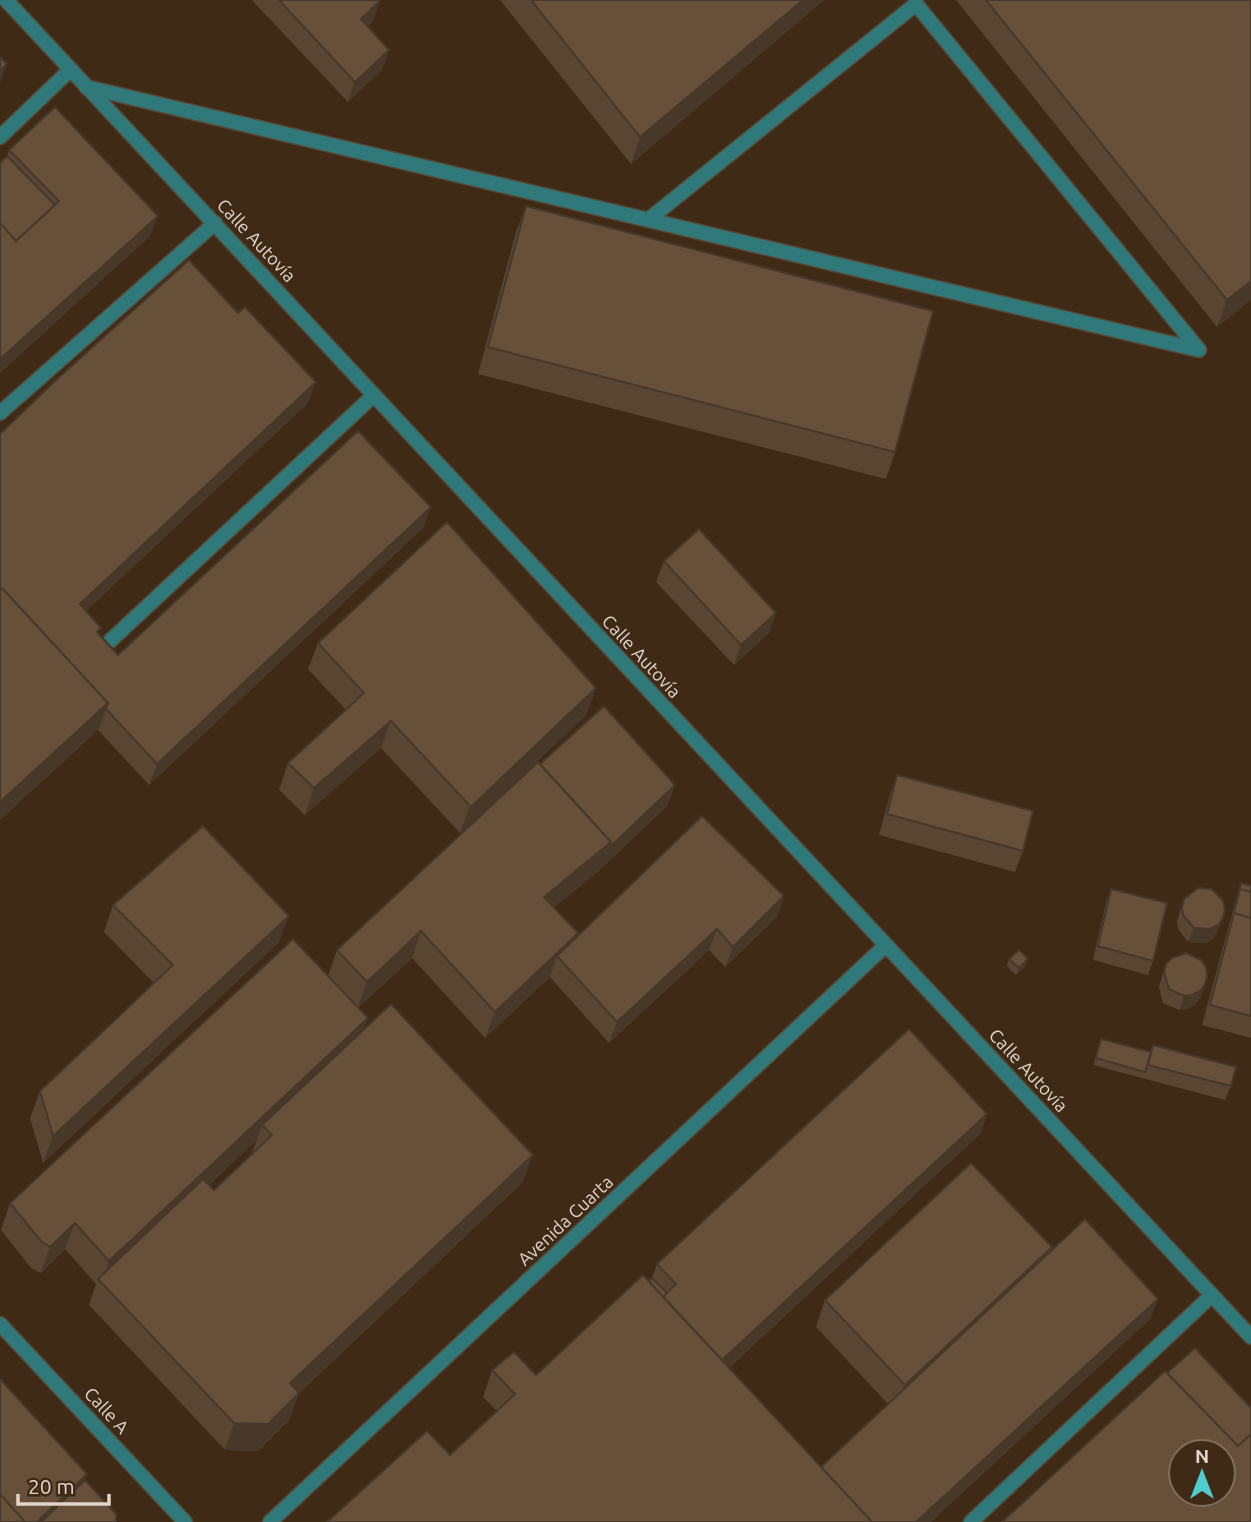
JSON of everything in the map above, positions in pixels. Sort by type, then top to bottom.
[{"type":"street","name":"Calle Autovía","points":[[6,0],[1251,1337]]},
{"type":"street","points":[[86,87],[1199,350],[916,4],[649,220]]},
{"type":"street","points":[[0,137],[70,70]]},
{"type":"street","points":[[0,413],[215,223]]},
{"type":"street","points":[[110,641],[374,396]]},
{"type":"street","name":"Avenida Cuarta","points":[[270,1522],[886,945]]},
{"type":"street","points":[[971,1522],[1212,1295]]},
{"type":"street","name":"Calle A","points":[[0,1324],[185,1522]]},
{"type":"building","points":[[279,0],[379,0],[361,19],[389,50],[355,82]]},
{"type":"building","points":[[531,0],[803,0],[640,137]]},
{"type":"building","points":[[986,0],[1251,0],[1251,281],[1227,300]]},
{"type":"building","points":[[0,57],[7,64],[0,71]]},
{"type":"building","points":[[55,107],[158,216],[0,359],[0,223],[16,241],[59,201],[9,150]]},
{"type":"building","points":[[7,156],[55,205],[16,241],[0,223],[0,163]]},
{"type":"building","points":[[526,206],[933,311],[895,452],[488,347]]},
{"type":"building","points":[[189,260],[238,313],[245,307],[316,382],[80,604],[101,628],[97,632],[118,655],[358,431],[431,507],[157,764],[106,709],[108,703],[2,588],[0,591],[0,434]]},
{"type":"building","points":[[447,522],[596,688],[473,805],[470,806],[391,721],[314,788],[288,763],[364,693],[318,643]]},
{"type":"building","points":[[699,529],[776,613],[741,645],[664,561]]},
{"type":"building","points":[[2,588],[108,703],[0,802],[0,591]]},
{"type":"building","points":[[604,706],[675,785],[609,848],[611,842],[540,764]]},
{"type":"building","points":[[538,762],[611,842],[544,897],[578,933],[495,1012],[421,931],[367,982],[337,950]]},
{"type":"building","points":[[897,775],[1033,811],[1023,851],[887,814]]},
{"type":"building","points":[[702,816],[784,896],[733,947],[717,929],[617,1022],[557,956]]},
{"type":"building","points":[[203,826],[289,916],[53,1136],[40,1091],[173,965],[113,905]]},
{"type":"building","points":[[1241,883],[1251,886],[1251,892],[1240,889],[1238,896]]},
{"type":"building","points":[[1198,888],[1212,889],[1223,901],[1223,918],[1218,925],[1210,929],[1194,928],[1183,915],[1184,899]]},
{"type":"building","points":[[1111,889],[1167,903],[1153,961],[1098,946]]},
{"type":"building","points":[[1240,889],[1251,892],[1251,918],[1234,913],[1232,920]]},
{"type":"building","points":[[1234,913],[1251,918],[1251,1016],[1210,1005]]},
{"type":"building","points":[[293,939],[368,1018],[109,1261],[75,1223],[50,1247],[41,1241],[10,1203]]},
{"type":"building","points":[[1019,950],[1028,959],[1019,968],[1009,959]]},
{"type":"building","points":[[1186,953],[1201,960],[1206,967],[1207,976],[1200,991],[1184,996],[1169,989],[1164,972],[1166,964],[1172,958]]},
{"type":"building","points":[[391,1004],[533,1155],[290,1383],[299,1393],[268,1424],[234,1423],[98,1279],[203,1179],[214,1190],[272,1135],[262,1125]]},
{"type":"building","points":[[909,1029],[987,1114],[722,1360],[663,1297],[676,1284],[657,1264]]},
{"type":"building","points":[[1101,1039],[1151,1052],[1145,1072],[1096,1058]]},
{"type":"building","points":[[1153,1045],[1236,1067],[1231,1086],[1148,1065]]},
{"type":"building","points":[[971,1163],[1052,1247],[905,1385],[825,1300]]},
{"type":"building","points":[[1085,1219],[1158,1299],[916,1522],[872,1522],[821,1467]]},
{"type":"building","points":[[643,1275],[872,1522],[327,1522],[427,1431],[450,1455],[515,1394],[492,1370],[514,1352],[536,1375]]},
{"type":"building","points":[[652,1278],[667,1293],[663,1297],[649,1281]]},
{"type":"building","points":[[1195,1348],[1251,1408],[1251,1434],[1238,1446],[1237,1438],[1230,1438],[1167,1373]]},
{"type":"building","points":[[1165,1371],[1230,1438],[1167,1438],[1167,1508],[1237,1508],[1237,1445],[1251,1434],[1251,1522],[1002,1522]]},
{"type":"building","points":[[0,1379],[87,1474],[37,1522],[25,1522],[0,1494]]},
{"type":"building","points":[[85,1480],[116,1514],[116,1522],[41,1522]]},
{"type":"building","points":[[0,1494],[25,1522],[0,1522]]}]
